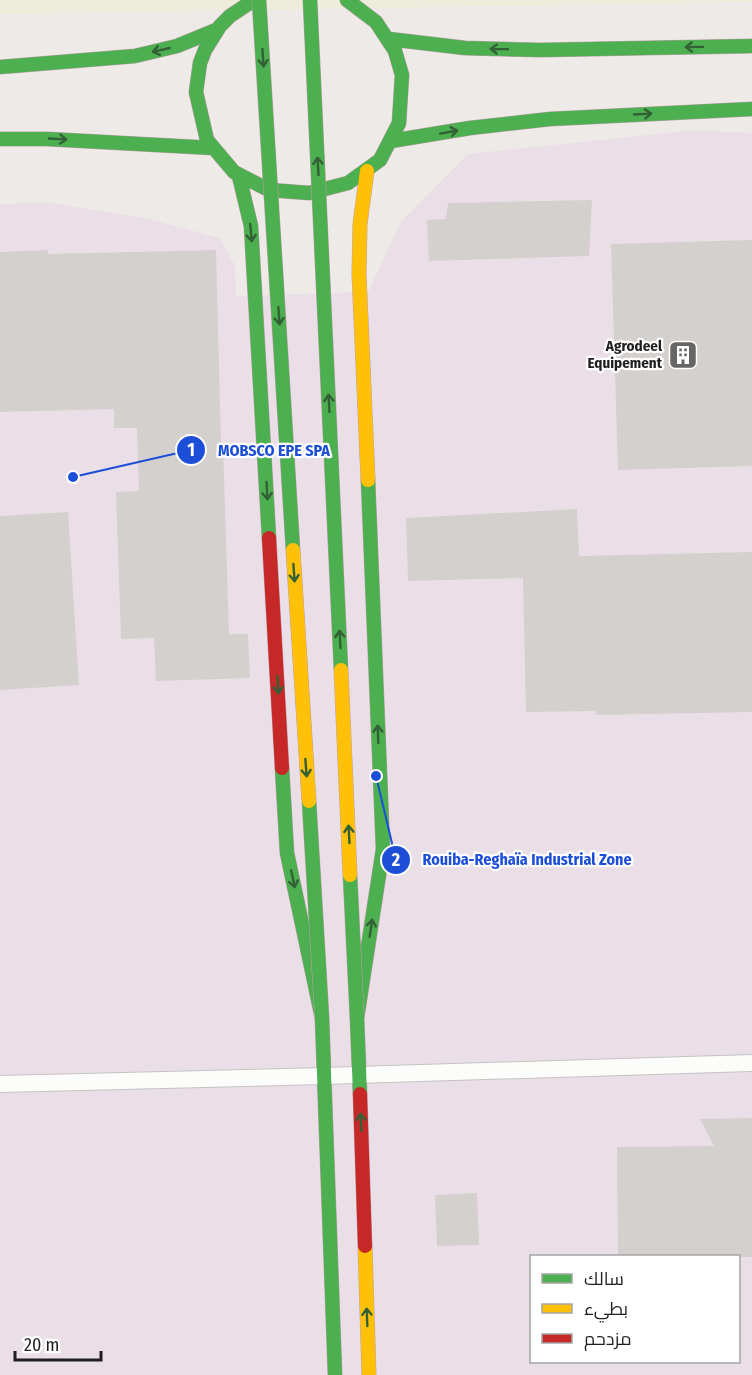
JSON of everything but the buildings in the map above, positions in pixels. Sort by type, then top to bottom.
[{"type":"highway","points":[[254,0],[238,4],[216,30],[206,48],[199,68],[196,88],[198,110],[203,130],[225,164],[239,176],[263,189],[290,195],[318,194],[344,186],[367,171],[381,157],[391,141],[401,116],[404,90],[400,63],[389,39],[372,17],[349,0]]},
{"type":"highway","points":[[259,0],[322,1018],[335,1375]]},
{"type":"highway","points":[[310,0],[357,1018],[369,1375]]},
{"type":"highway","points":[[0,67],[135,56],[177,46],[216,30]]},
{"type":"highway","points":[[389,39],[465,48],[540,50],[752,46]]},
{"type":"highway","points":[[391,141],[470,128],[550,119],[752,109]]},
{"type":"highway","points":[[0,139],[58,139],[213,148]]},
{"type":"highway","points":[[357,1018],[383,849],[358,274],[360,224],[367,171]]},
{"type":"highway","points":[[239,176],[252,236],[287,853],[322,1018]]},
{"type":"lane","points":[[0,1084],[752,1063]]},
{"type":"shaded area","points":[[0,0],[752,0],[752,2],[0,14]]},
{"type":"shaded area","points":[[695,130],[752,133],[752,1375],[0,1375],[0,204],[44,202],[145,218],[220,238],[235,266],[236,296],[368,292],[401,222],[468,154]]},
{"type":"traffic: fast","points":[[254,0],[230,16],[220,26],[200,63],[196,92],[207,140],[234,172],[269,190],[309,193],[348,183],[380,160],[399,123],[402,75],[395,51],[376,22],[347,0]]},
{"type":"traffic: fast","points":[[259,0],[293,550]]},
{"type":"traffic: fast","points":[[310,0],[341,670]]},
{"type":"traffic: fast","points":[[0,67],[135,56],[177,46],[216,30]]},
{"type":"traffic: fast","points":[[389,39],[465,48],[540,50],[752,46]]},
{"type":"traffic: fast","points":[[391,141],[470,128],[550,119],[752,109]]},
{"type":"traffic: fast","points":[[0,139],[47,139],[213,148]]},
{"type":"traffic: fast","points":[[239,176],[251,226],[269,538]]},
{"type":"traffic: fast","points":[[360,1094],[357,1018],[383,849],[368,480]]},
{"type":"traffic: fast","points":[[282,768],[287,853],[322,1018],[335,1375]]},
{"type":"traffic: fast","points":[[309,801],[322,1018]]},
{"type":"traffic: fast","points":[[350,875],[357,1018]]},
{"type":"traffic: slow","points":[[367,171],[360,224],[359,274],[368,480]]},
{"type":"traffic: slow","points":[[293,550],[309,801]]},
{"type":"traffic: slow","points":[[341,670],[350,875]]},
{"type":"traffic: slow","points":[[365,1246],[369,1375]]},
{"type":"traffic: jam","points":[[269,538],[282,768]]},
{"type":"traffic: jam","points":[[360,1094],[365,1246]]},
{"type":"place","name":"Agrodeel Equipement","points":[[683,355]]},
{"type":"place","name":"MOBSCO EPE SPA","points":[[73,477]]},
{"type":"place","name":"Rouiba-Reghaïa Industrial Zone","points":[[376,776]]}]
